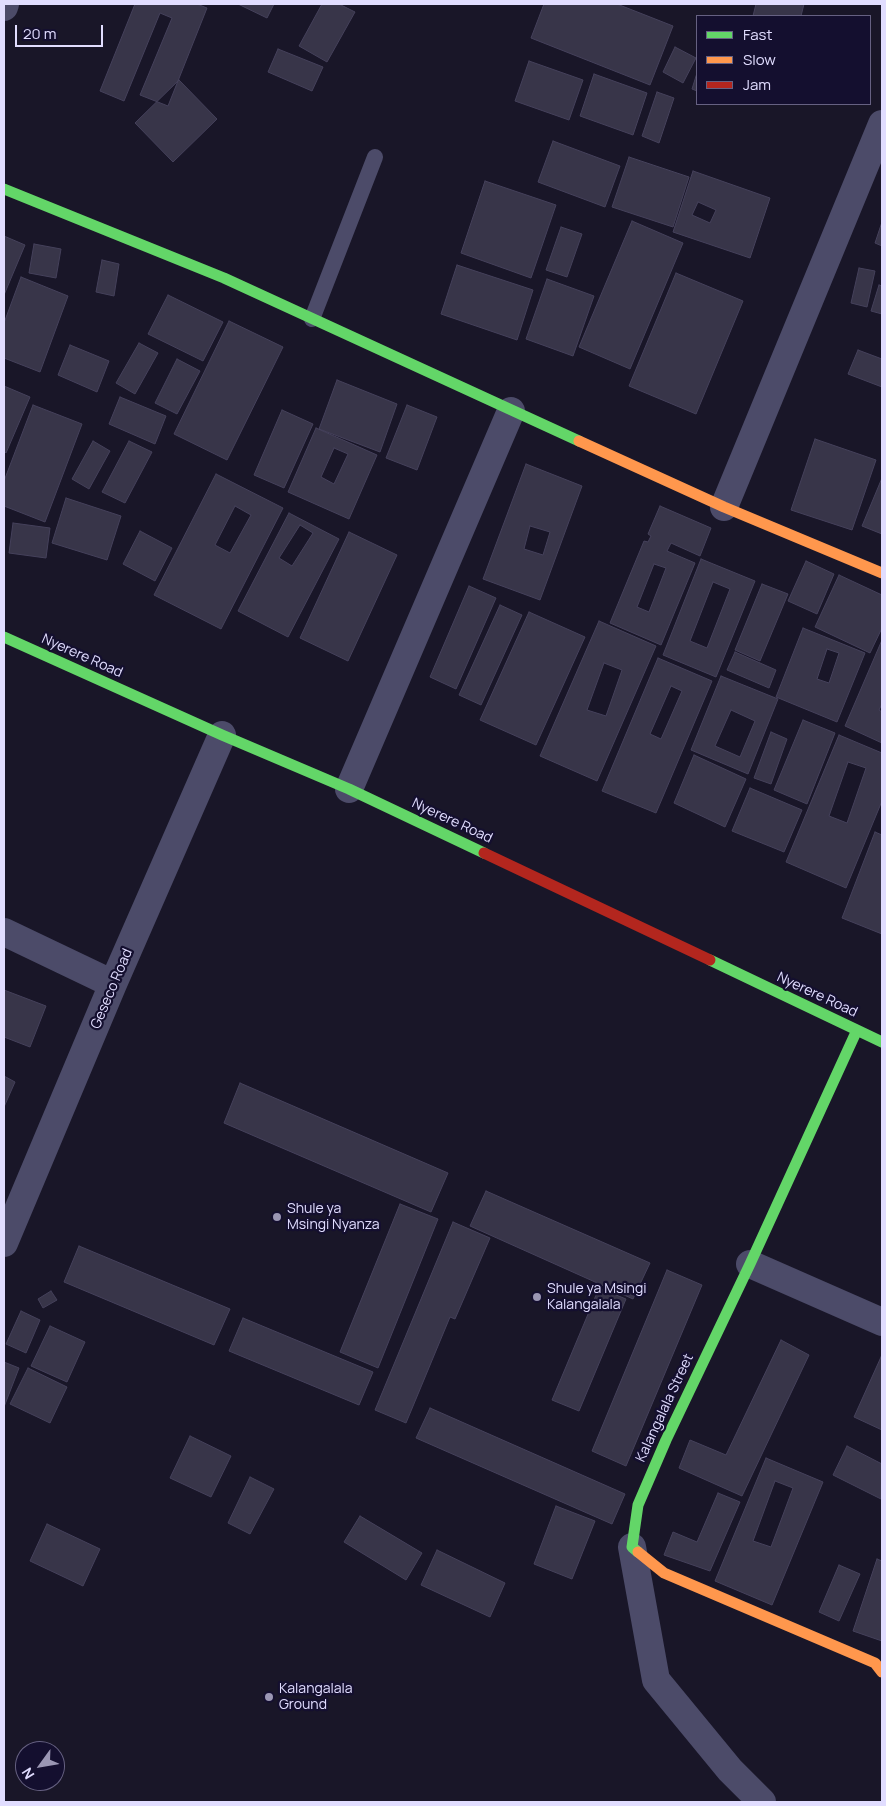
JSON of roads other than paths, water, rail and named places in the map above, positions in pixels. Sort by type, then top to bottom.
[{"type":"main road","points":[[4,189],[224,278],[724,507],[882,573]]},
{"type":"main road","name":"Nyerere Road","points":[[4,637],[222,735],[349,789],[882,1042]]},
{"type":"main road","name":"Kalangalala Street","points":[[632,1547],[638,1505],[666,1440],[750,1264],[857,1030]]},
{"type":"main road","points":[[632,1547],[664,1572],[875,1663],[882,1672]]},
{"type":"street","points":[[724,507],[882,124]]},
{"type":"street","points":[[349,789],[511,411]]},
{"type":"street","name":"Geseco Road","points":[[4,1243],[113,984],[222,735]]},
{"type":"street","points":[[4,932],[113,984]]},
{"type":"street","points":[[750,1264],[882,1322]]},
{"type":"street","points":[[632,1547],[656,1680],[730,1770],[762,1802]]},
{"type":"lane","points":[[312,319],[375,157]]},
{"type":"place","name":"Shule ya Msingi Nyanza","points":[[277,1217]]},
{"type":"place","name":"Shule ya Msingi Kalangalala","points":[[537,1297]]},
{"type":"place","name":"Kalangalala Ground","points":[[269,1697]]}]
